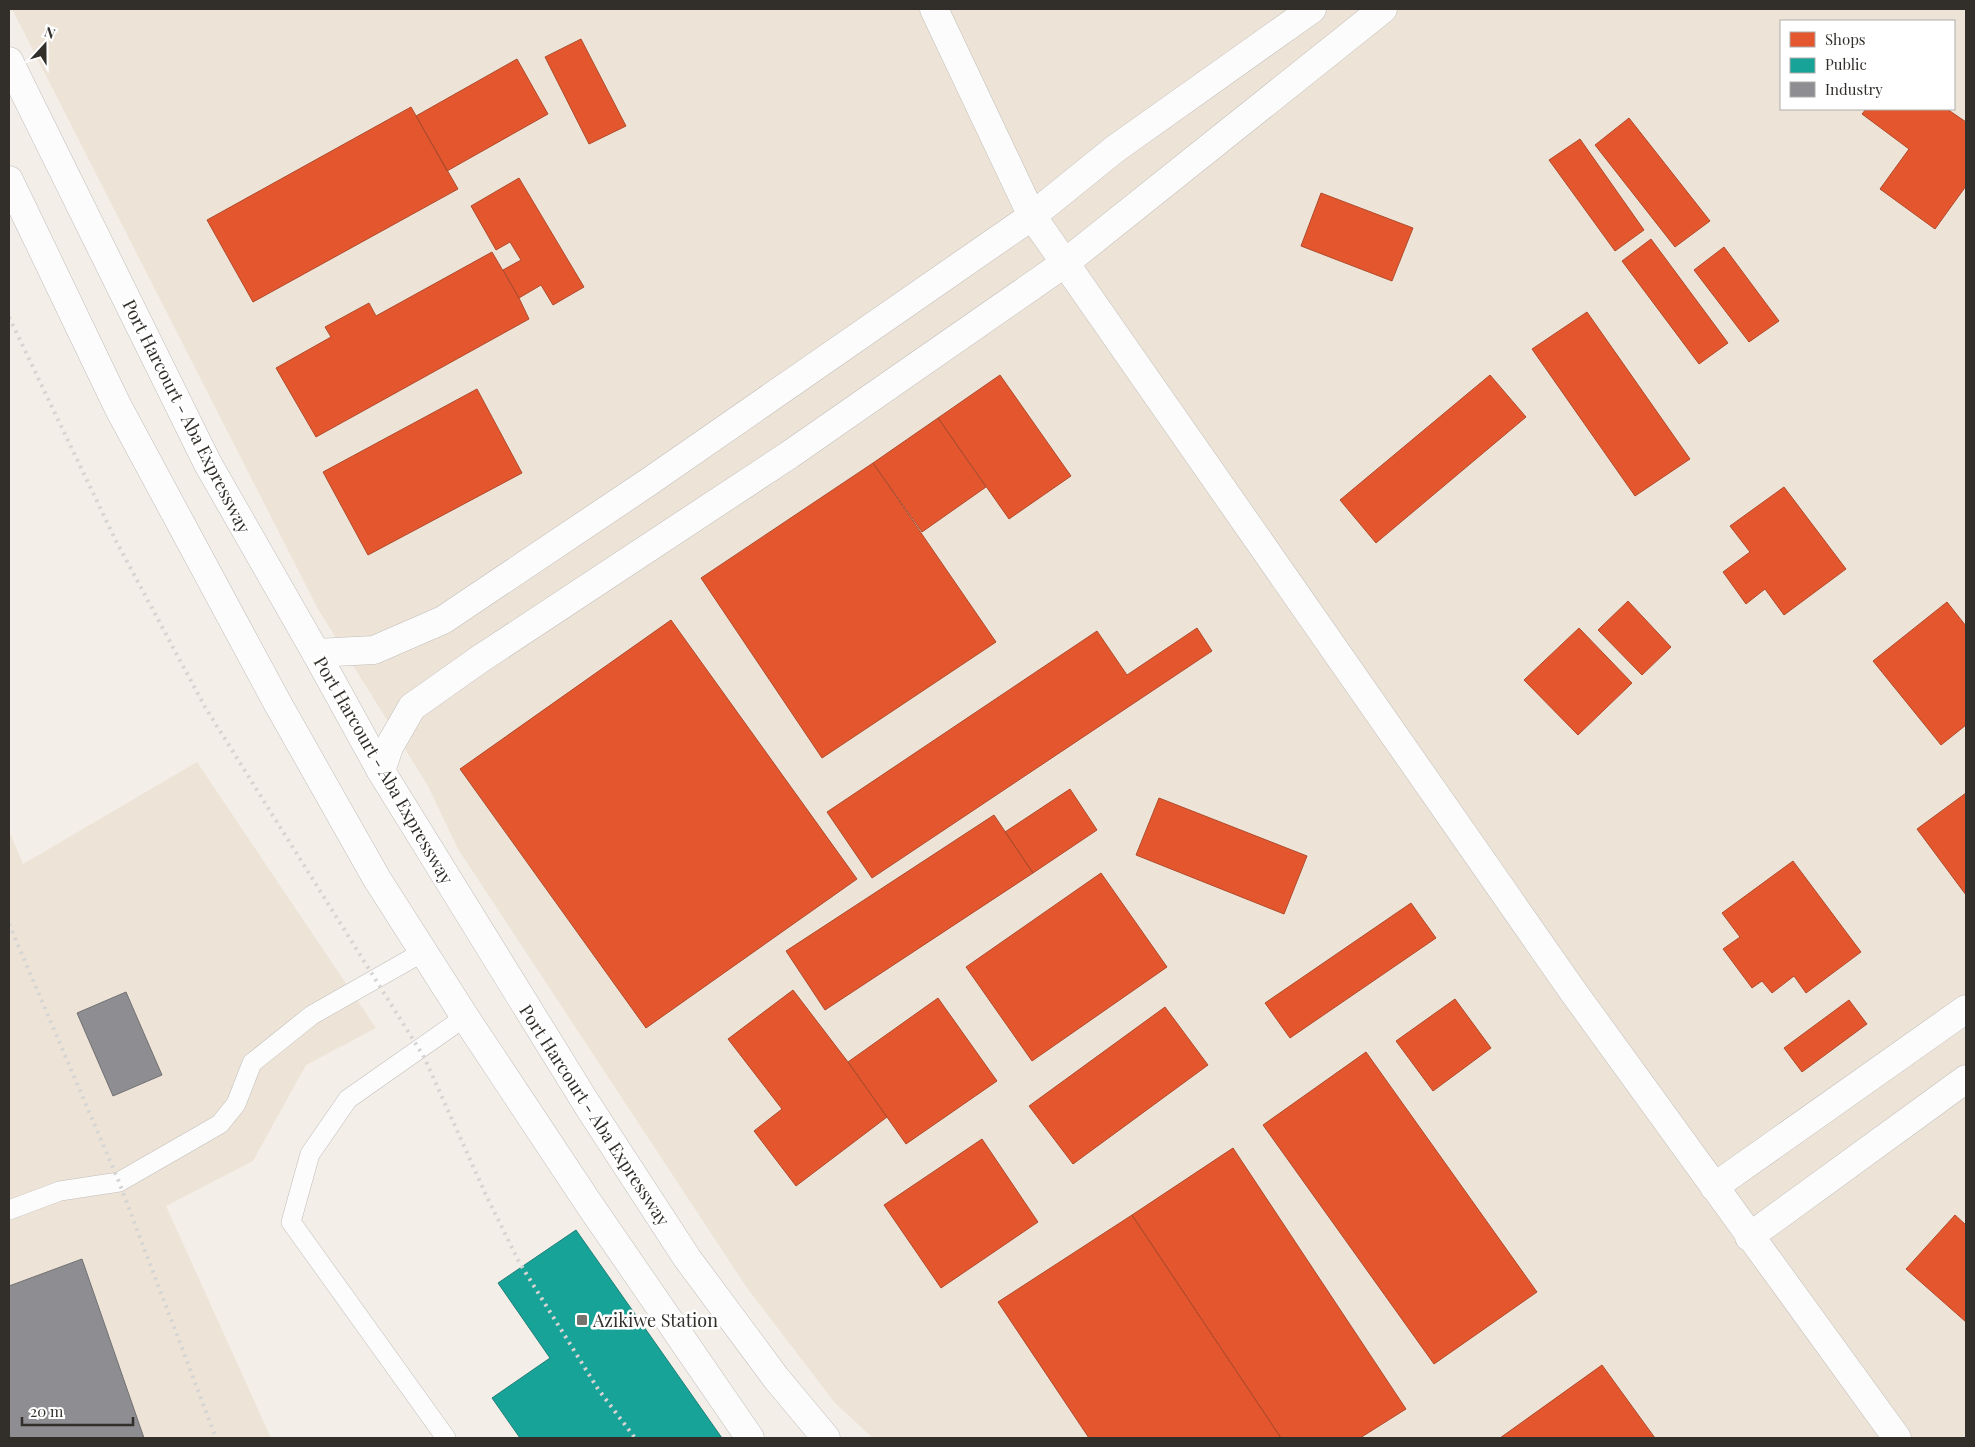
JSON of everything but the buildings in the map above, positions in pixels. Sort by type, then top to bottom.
[{"type":"main road","points":[[934,9],[1032,216],[1572,990],[1896,1438]]},
{"type":"main road","points":[[316,653],[374,650],[442,620],[658,475],[1032,216],[1115,149],[1312,9]]},
{"type":"main road","points":[[380,771],[389,747],[412,707],[480,659],[789,455],[1064,263],[1383,9]]},
{"type":"main road","name":"Port Harcourt - Aba Expressway","points":[[9,61],[208,464],[316,653],[380,771],[588,1106],[687,1258],[776,1378],[826,1438]]},
{"type":"main road","points":[[9,180],[118,407],[278,704],[377,879],[587,1202],[750,1438]]},
{"type":"main road","points":[[1714,1187],[1966,1009]]},
{"type":"main road","points":[[1749,1237],[1966,1079]]},
{"type":"lane","points":[[9,1210],[60,1191],[119,1182],[220,1124],[236,1104],[252,1063],[312,1015],[423,952]]},
{"type":"lane","points":[[446,1438],[292,1222],[310,1154],[348,1099],[465,1017]]},
{"type":"shaded area","points":[[12,9],[1966,9],[1966,1438],[873,1438],[835,1403],[747,1288],[458,849],[428,786],[318,609]]},
{"type":"shaded area","points":[[197,762],[376,1028],[306,1065],[253,1161],[166,1206],[271,1438],[9,1438],[9,831],[23,864]]},
{"type":"railway","points":[[9,317],[116,541],[205,707],[424,1057],[486,1195],[519,1262],[598,1389],[635,1438]]},
{"type":"railway","points":[[9,924],[119,1182],[216,1438]]},
{"type":"place","name":"Azikiwe Station","points":[[582,1320]]}]
